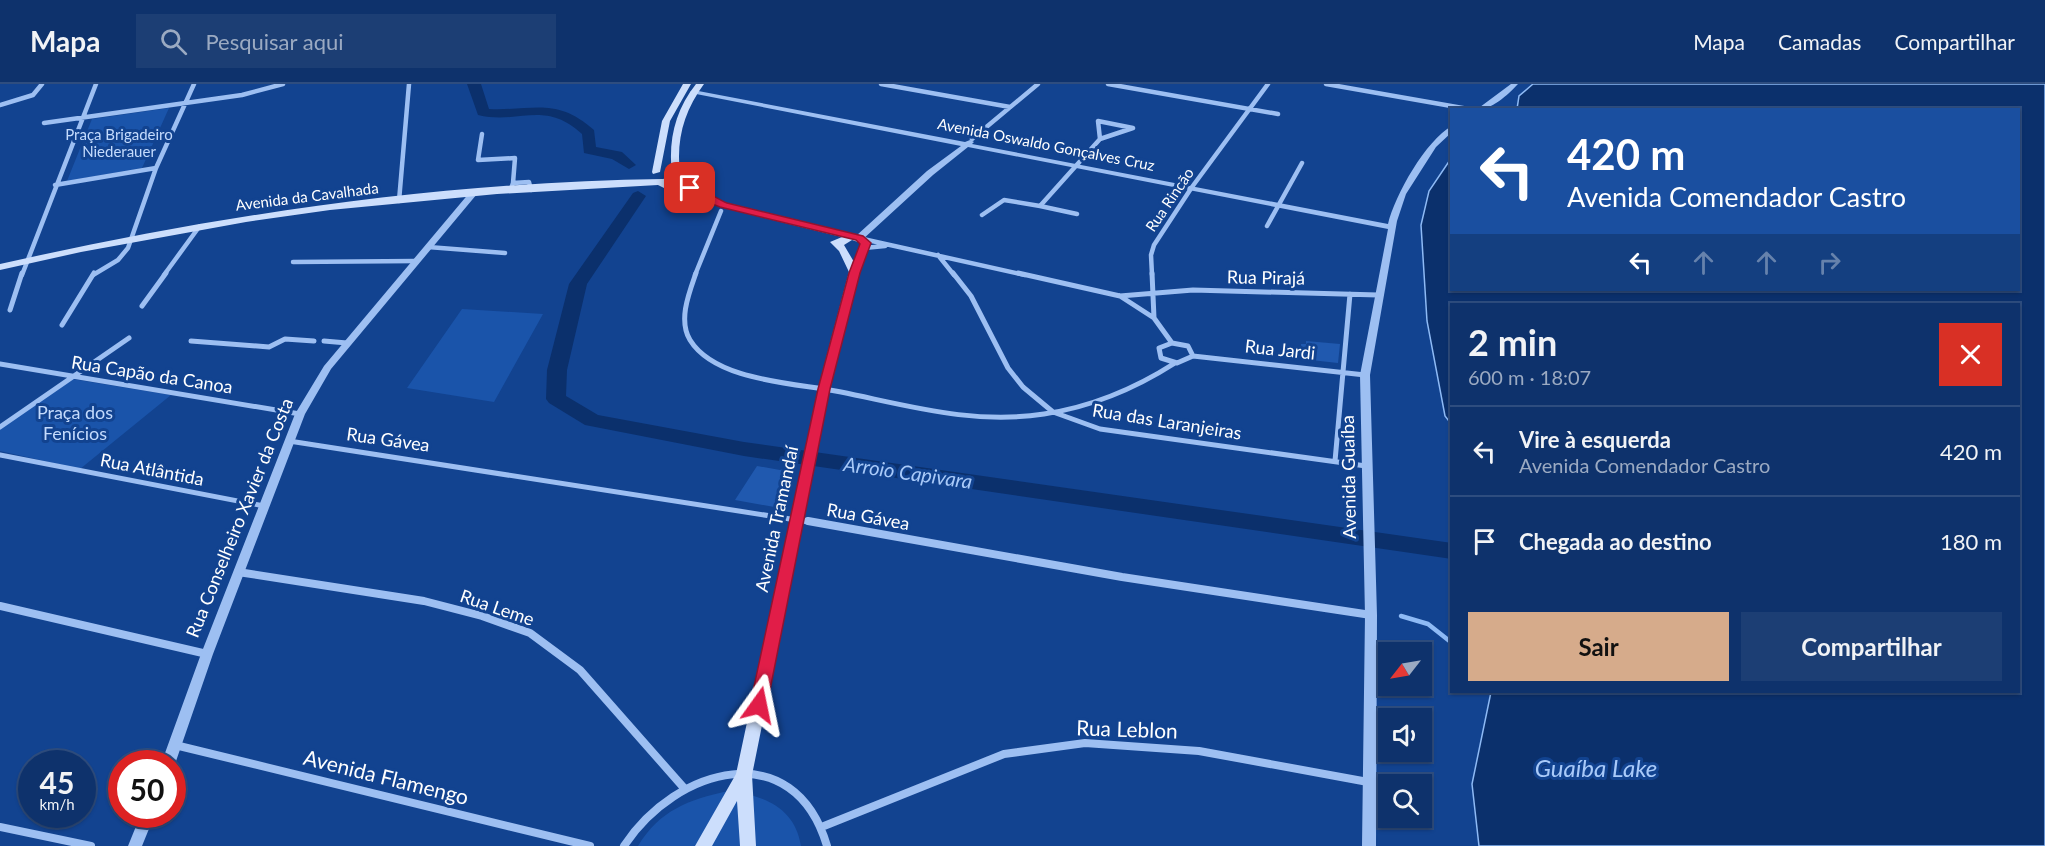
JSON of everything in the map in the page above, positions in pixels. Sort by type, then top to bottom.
[{"type":"main road","points":[[655,177],[666,122],[687,84]]},
{"type":"main road","points":[[655,177],[669,181],[676,174],[678,127],[697,88]]},
{"type":"main road","points":[[655,177],[720,211],[828,238],[841,247],[854,251],[861,242],[724,205],[706,198],[676,174]]},
{"type":"main road","name":"Avenida da Cavalhada","points":[[0,267],[199,227],[289,212],[473,194],[512,187],[531,190],[621,183],[655,177]]},
{"type":"main road","name":"Avenida Tramandaí","points":[[748,846],[744,775],[824,389],[861,242]]},
{"type":"main road","points":[[841,247],[854,273]]},
{"type":"main road","name":"Avenida Tramandaí","points":[[703,846],[721,811],[744,775]]},
{"type":"main road","points":[[721,811],[735,805],[747,816]]},
{"type":"street","points":[[0,105],[33,95],[42,84]]},
{"type":"street","points":[[10,310],[55,185],[96,84]]},
{"type":"street","points":[[62,325],[94,273],[118,260],[131,240],[156,168],[194,84]]},
{"type":"street","points":[[44,123],[242,95],[284,84]]},
{"type":"street","points":[[399,201],[409,84]]},
{"type":"street","points":[[881,84],[1010,107]]},
{"type":"street","name":"Avenida Tramandaí","points":[[861,242],[930,173],[1038,84]]},
{"type":"street","points":[[1108,84],[1278,114]]},
{"type":"street","name":"Rua Rincão","points":[[1154,318],[1151,255],[1154,245],[1194,185],[1268,84]]},
{"type":"street","points":[[1326,84],[1463,108]]},
{"type":"street","points":[[1482,108],[1515,84]]},
{"type":"street","name":"Avenida Oswaldo Gonçalves Cruz","points":[[697,88],[1393,224]]},
{"type":"street","points":[[1040,206],[1100,139],[1133,128],[1098,122],[1100,139]]},
{"type":"street","name":"Avenida Guaíba","points":[[1369,846],[1371,615],[1365,375],[1378,295],[1393,224],[1402,194],[1433,146],[1450,130]]},
{"type":"street","points":[[482,134],[478,160],[515,158],[512,187]]},
{"type":"street","points":[[1267,226],[1302,163]]},
{"type":"street","points":[[55,185],[156,168]]},
{"type":"street","name":"Rua Conselheiro Xavier da Costa","points":[[173,750],[207,654],[300,414],[327,368],[473,194]]},
{"type":"street","points":[[982,215],[998,202],[1012,199],[1077,214]]},
{"type":"street","points":[[720,211],[687,302],[684,324],[689,340],[707,357],[727,367],[770,380],[824,389],[918,410],[972,417],[1028,416],[1053,412],[1122,392],[1155,378],[1175,363]]},
{"type":"street","points":[[142,306],[199,227]]},
{"type":"street","points":[[861,242],[895,246],[1120,296],[1154,318],[1172,343]]},
{"type":"street","points":[[428,247],[505,253]]},
{"type":"street","name":"Rua das Laranjeiras","points":[[937,255],[971,296],[1008,368],[1023,387],[1053,412],[1100,429],[1366,466]]},
{"type":"street","points":[[293,262],[416,261]]},
{"type":"street","name":"Rua Pirajá","points":[[1120,296],[1193,290],[1378,295]]},
{"type":"street","name":"Avenida Guaíba","points":[[1335,462],[1350,294]]},
{"type":"street","points":[[0,427],[129,338]]},
{"type":"street","points":[[191,341],[269,346],[285,339],[314,341]]},
{"type":"street","points":[[324,341],[347,343]]},
{"type":"street","points":[[1172,343],[1188,346],[1193,356],[1183,363],[1175,363],[1161,358],[1158,353],[1159,348],[1172,343]]},
{"type":"street","name":"Rua Jardi","points":[[1193,356],[1365,375]]},
{"type":"street","name":"Rua Capão da Canoa","points":[[0,364],[300,414]]},
{"type":"street","name":"Rua Gávea","points":[[289,441],[797,519],[1122,577],[1371,615]]},
{"type":"street","name":"Rua Atlântida","points":[[0,455],[264,506]]},
{"type":"street","name":"Rua Leme","points":[[238,572],[424,601],[483,616],[530,633],[580,670],[684,788]]},
{"type":"street","points":[[0,606],[207,654]]},
{"type":"street","name":"Rua Leblon","points":[[824,826],[1004,754],[1085,743],[1199,751],[1368,782]]},
{"type":"street","name":"Avenida Flamengo","points":[[175,745],[590,846]]},
{"type":"street","points":[[624,846],[635,827],[657,805],[684,788],[714,777],[744,775],[770,779],[793,789],[811,805],[824,826],[827,846]]},
{"type":"street","points":[[0,827],[92,846]]},
{"type":"street","points":[[135,846],[142,828]]},
{"type":"green space","name":"Praça Brigadeiro Niederauer","points":[[169,108],[142,168],[67,181],[92,119]]},
{"type":"green space","points":[[462,309],[543,314],[494,402],[407,388]]},
{"type":"green space","name":"Praça dos Fenícios","points":[[72,379],[171,395],[80,469],[0,451],[0,429]]},
{"type":"green space","points":[[728,791],[753,796],[775,805],[792,822],[801,846],[638,846],[656,823],[676,808],[700,798]]},
{"type":"water","name":"Guaíba Lake","points":[[1533,84],[2045,84],[2045,846],[1479,846],[1472,784],[1491,693],[2020,693],[2020,303],[1450,303],[1450,422],[1445,416],[1427,321],[1421,225],[1429,191],[1450,160],[1450,291],[2020,291],[2020,108],[1517,108],[1519,96]]},
{"type":"building","points":[[1306,341],[1340,344],[1338,363],[1302,359],[1301,344],[1306,344]]},
{"type":"building","points":[[757,466],[780,470],[790,467],[780,508],[735,500]]},
{"type":"waterway","name":"Arroio Capivara","points":[[474,84],[483,112],[491,114],[532,109],[567,116],[589,133],[589,150],[617,155],[629,165]]},
{"type":"waterway","name":"Arroio Capivara","points":[[638,196],[578,284],[557,370],[556,399],[592,420],[744,449],[1450,551]]},
{"type":"waterway","points":[[1401,616],[1428,624],[1450,641]]},
{"type":"route","points":[[690,188],[724,205],[860,238],[866,243],[854,273],[824,389],[759,705]]}]
